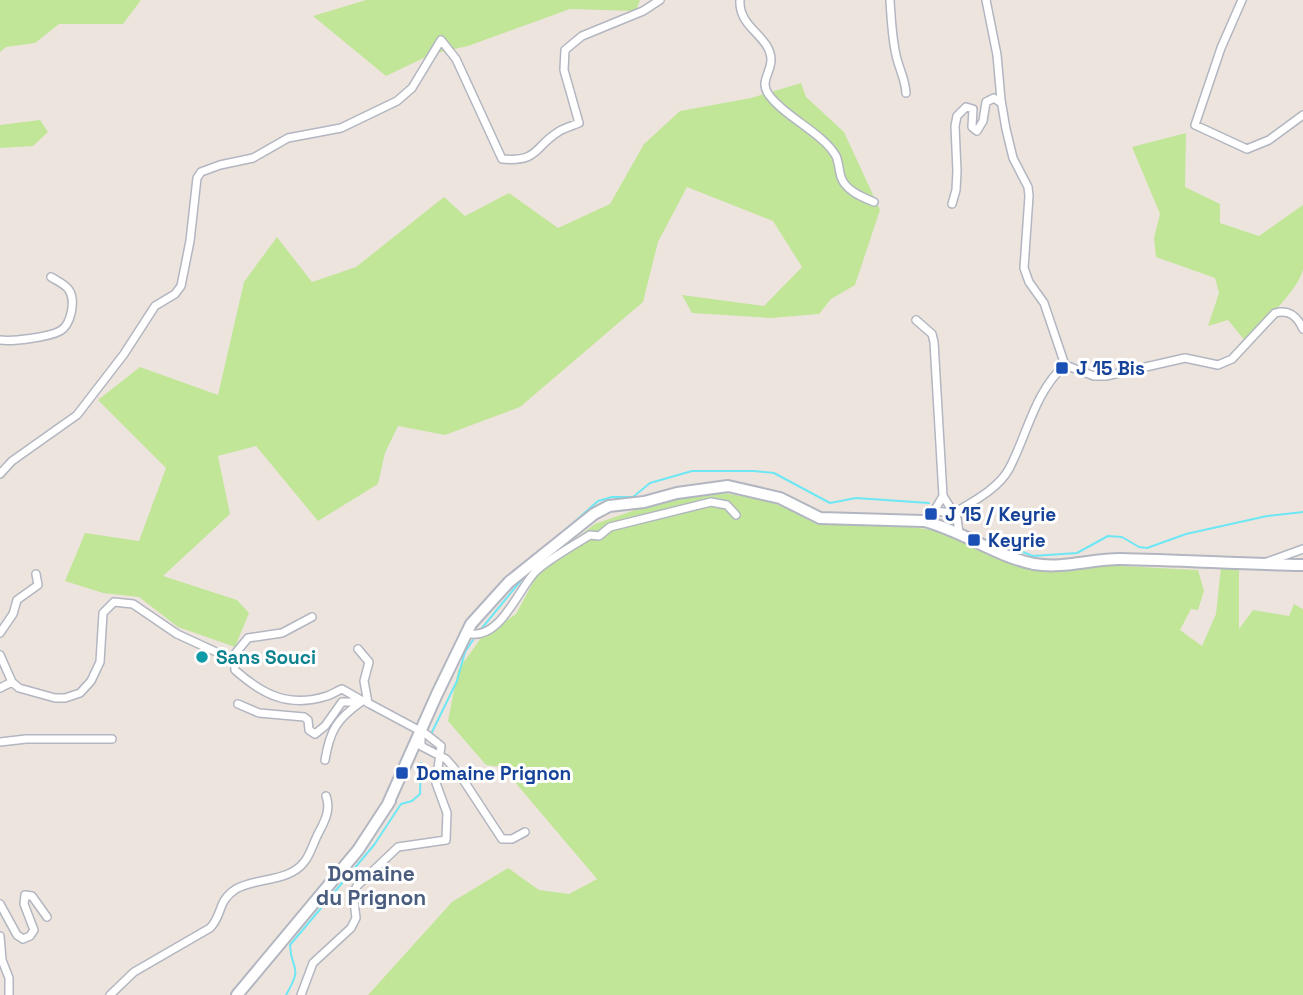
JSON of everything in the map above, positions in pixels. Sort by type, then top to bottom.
[{"type":"main road","points":[[387,806],[426,734],[465,633],[492,598],[601,509],[715,486],[741,487],[780,498],[820,518],[924,521],[959,533],[999,553],[1044,565],[1118,559],[1261,565],[1284,561],[1303,565]]},
{"type":"main road","points":[[237,995],[358,850],[424,747],[426,734]]},
{"type":"street","points":[[0,474],[12,461],[77,415],[112,371],[155,306],[175,294],[181,286],[190,241],[197,178],[201,172],[253,158],[288,138],[341,128],[397,101],[412,88],[441,40],[456,59],[502,159],[519,160],[537,153],[556,133],[579,123],[564,70],[565,50],[582,36],[643,11],[660,0]]},
{"type":"street","points":[[740,0],[745,20],[770,51],[771,65],[764,81],[769,95],[836,156],[846,187],[874,202]]},
{"type":"street","points":[[890,0],[897,60],[905,78],[906,93]]},
{"type":"street","points":[[986,0],[1013,158],[1028,187],[1024,268],[1029,282],[1044,303],[1065,365]]},
{"type":"street","points":[[1242,0],[1221,48],[1195,125],[1247,149],[1269,139],[1303,115]]},
{"type":"street","points":[[952,204],[957,181],[957,116],[966,107],[973,109],[972,127],[977,131],[983,121],[986,102],[994,98],[1002,104]]},
{"type":"street","points":[[0,340],[10,342],[53,333],[68,324],[71,294],[68,288],[51,277]]},
{"type":"street","points":[[1065,365],[1094,376],[1106,376],[1185,358],[1219,365],[1232,359],[1275,313],[1288,312],[1295,315],[1303,329]]},
{"type":"street","points":[[916,320],[932,334],[934,342],[943,496],[954,513],[959,533]]},
{"type":"street","points":[[934,511],[954,513],[984,494],[1008,471],[1022,435],[1053,376],[1065,365]]},
{"type":"street","points":[[924,521],[943,496]]},
{"type":"street","points":[[465,633],[474,635],[488,631],[500,622],[534,566],[590,535],[599,536],[610,527],[711,502],[727,505],[736,515]]},
{"type":"street","points":[[1284,561],[1300,550]]},
{"type":"street","points":[[0,633],[13,614],[17,600],[38,585],[36,574]]},
{"type":"street","points":[[0,655],[12,682],[19,688],[55,698],[80,693],[91,681],[100,662],[103,613],[114,602],[133,604],[177,634],[214,652]]},
{"type":"street","points":[[300,995],[313,963],[351,928],[356,918],[353,893],[357,886],[398,847],[446,840],[447,814],[436,783],[441,746],[426,734],[342,689],[325,697],[277,698],[265,694],[235,670],[234,655],[248,639],[282,633],[312,617]]},
{"type":"street","points":[[358,649],[369,662],[364,681],[364,702]]},
{"type":"street","points":[[0,688],[12,682]]},
{"type":"street","points":[[238,704],[259,713],[304,717],[308,720],[309,730],[315,734],[325,726],[342,702],[364,702]]},
{"type":"street","points":[[325,760],[328,742],[343,715],[364,702]]},
{"type":"street","points":[[0,742],[26,739],[113,739]]},
{"type":"street","points":[[424,747],[446,759],[460,775],[502,839],[512,839],[525,832]]},
{"type":"street","points":[[110,995],[134,972],[210,928],[216,922],[224,898],[238,888],[287,874],[305,861],[327,813],[329,803],[326,796]]},
{"type":"street","points":[[0,904],[17,935],[23,939],[30,936],[34,930],[24,904],[25,895],[32,895],[47,917]]},
{"type":"street","points":[[0,936],[2,960],[9,978],[9,995]]},
{"type":"green space","points":[[0,0],[141,0],[123,24],[59,24],[35,43],[6,47],[0,52]]},
{"type":"green space","points":[[366,0],[640,0],[636,11],[570,9],[468,46],[432,54],[386,76],[313,16]]},
{"type":"green space","points":[[801,83],[806,97],[844,132],[880,210],[855,285],[831,299],[819,314],[770,318],[692,313],[682,295],[764,306],[802,267],[773,221],[687,187],[658,242],[643,302],[520,407],[445,435],[398,426],[385,453],[378,484],[318,521],[256,446],[218,456],[230,514],[163,576],[237,600],[249,613],[235,647],[178,627],[139,597],[103,593],[65,581],[85,533],[139,541],[166,468],[98,400],[140,367],[218,395],[244,282],[277,237],[312,282],[356,267],[444,197],[465,216],[509,193],[558,228],[610,204],[644,144],[680,111],[751,98]]},
{"type":"green space","points":[[40,120],[48,132],[33,146],[0,148],[0,125]]},
{"type":"green space","points":[[1186,133],[1185,187],[1220,204],[1220,223],[1259,236],[1303,205],[1303,270],[1294,288],[1246,342],[1228,320],[1208,326],[1219,293],[1215,278],[1156,257],[1154,238],[1160,214],[1132,147]]},
{"type":"green space","points":[[712,491],[769,501],[821,523],[880,522],[938,531],[1009,563],[1045,572],[1101,565],[1198,570],[1204,591],[1198,610],[1191,609],[1180,630],[1202,646],[1216,614],[1221,567],[1239,568],[1239,629],[1253,610],[1289,616],[1294,604],[1303,609],[1303,995],[368,995],[452,902],[508,868],[539,890],[569,894],[597,879],[502,767],[486,765],[448,721],[458,670],[481,638],[516,614],[544,562],[595,524],[652,504]]},
{"type":"waterway","points":[[554,540],[598,501],[612,497],[633,497],[650,483],[692,471],[774,473],[830,503],[856,498],[929,503]]},
{"type":"waterway","points":[[990,543],[998,542],[1033,556],[1077,553],[1108,536],[1122,537],[1139,547],[1147,548],[1186,534],[1267,516],[1303,512]]},
{"type":"waterway","points":[[482,628],[523,578]]},
{"type":"waterway","points":[[432,732],[457,681],[465,652],[473,640]]},
{"type":"waterway","points":[[286,995],[295,973],[290,945],[374,845],[401,804],[412,801],[420,794],[421,763]]},
{"type":"place","name":"J 15 Bis","points":[[1062,368]]},
{"type":"place","name":"J 15 / Keyrie","points":[[931,514]]},
{"type":"place","name":"Keyrie","points":[[974,540]]},
{"type":"place","name":"Sans Souci","points":[[202,657]]},
{"type":"place","name":"Domaine Prignon","points":[[402,773]]},
{"type":"district","name":"Domaine du Prignon","points":[[371,885]]}]
